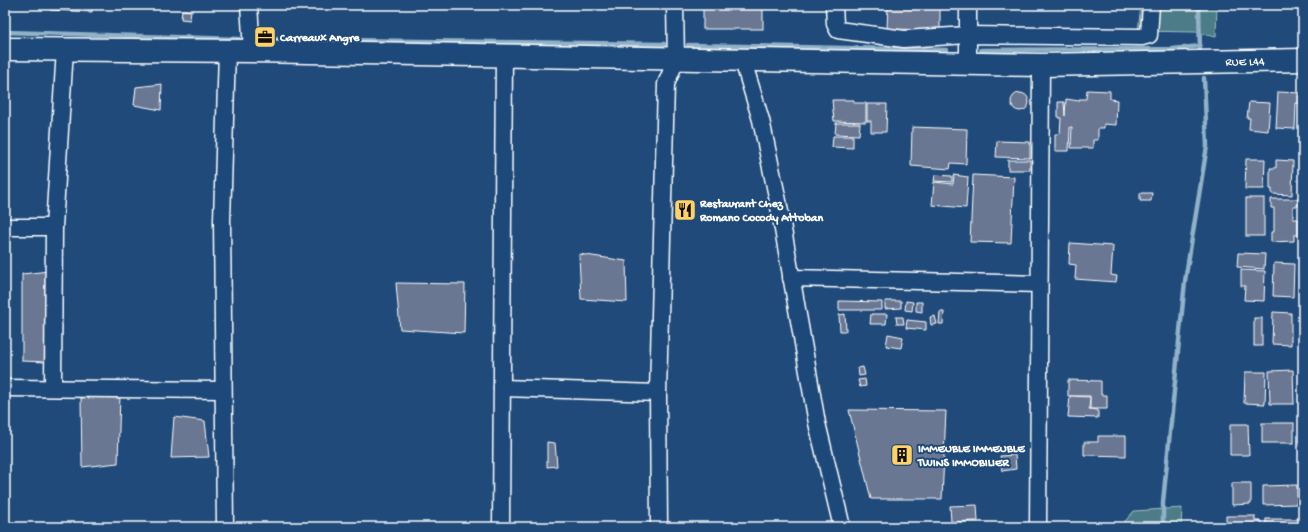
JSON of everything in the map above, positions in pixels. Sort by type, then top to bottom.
[{"type":"street","points":[[249,5],[252,51]]},
{"type":"street","points":[[659,527],[658,393],[666,84],[676,60],[675,5]]},
{"type":"street","points":[[834,5],[835,24],[838,30],[842,32],[904,39],[968,35],[1142,38],[1149,35],[1151,5]]},
{"type":"street","points":[[968,5],[968,64]]},
{"type":"street","name":"RUE L44","points":[[5,49],[252,51],[504,55],[676,60],[1041,65],[1303,60]]},
{"type":"street","points":[[53,388],[54,227],[65,49]]},
{"type":"street","points":[[225,527],[222,220],[227,51]]},
{"type":"street","points":[[501,527],[504,55]]},
{"type":"street","points":[[743,61],[761,120],[792,278],[817,423],[842,527]]},
{"type":"street","points":[[1038,527],[1041,65]]},
{"type":"street","points":[[5,227],[54,227]]},
{"type":"street","points":[[792,278],[1039,284]]},
{"type":"street","points":[[5,388],[223,390]]},
{"type":"street","points":[[502,388],[658,393]]},
{"type":"green space","points":[[1141,5],[1217,5],[1216,37],[1196,32],[1138,31]]},
{"type":"green space","points":[[1182,508],[1181,527],[1120,527],[1134,511]]},
{"type":"building","points":[[50,5],[92,5],[92,12],[50,10]]},
{"type":"building","points":[[703,5],[763,5],[763,29],[703,29]]},
{"type":"building","points":[[888,5],[940,5],[940,30],[887,29]]},
{"type":"building","points":[[182,10],[191,11],[190,20],[181,19]]},
{"type":"building","points":[[162,84],[161,110],[134,105],[136,87]]},
{"type":"building","points":[[1087,90],[1110,91],[1110,99],[1117,100],[1116,125],[1104,124],[1104,128],[1098,128],[1098,140],[1093,140],[1093,148],[1071,148],[1072,127],[1070,127],[1069,151],[1055,151],[1055,134],[1060,134],[1061,118],[1058,118],[1058,102],[1064,102],[1065,116],[1066,99],[1079,101],[1079,99],[1086,99]]},
{"type":"building","points":[[1278,92],[1301,93],[1301,103],[1296,103],[1295,129],[1276,128]]},
{"type":"building","points":[[1016,93],[1024,93],[1029,98],[1027,109],[1024,111],[1016,111],[1011,106],[1011,98]]},
{"type":"building","points":[[832,100],[854,100],[854,103],[866,103],[866,122],[834,121]]},
{"type":"building","points":[[1249,102],[1270,103],[1268,131],[1249,129],[1250,118],[1247,118]]},
{"type":"building","points":[[867,104],[887,104],[886,132],[871,132],[871,121],[867,121]]},
{"type":"building","points":[[836,123],[860,123],[859,135],[835,134]]},
{"type":"building","points":[[912,127],[967,129],[966,164],[951,163],[950,169],[911,166]]},
{"type":"building","points":[[833,136],[853,136],[853,148],[832,147]]},
{"type":"building","points":[[997,141],[1030,142],[1030,158],[996,157]]},
{"type":"building","points":[[1246,159],[1265,159],[1264,189],[1245,189]]},
{"type":"building","points":[[1008,160],[1030,160],[1030,170],[1008,170]]},
{"type":"building","points":[[1276,160],[1293,161],[1292,195],[1272,194],[1272,189],[1270,189],[1270,168],[1276,168]]},
{"type":"building","points":[[935,175],[952,176],[952,182],[934,181]]},
{"type":"building","points":[[954,175],[968,177],[966,208],[932,205],[934,182],[953,184]]},
{"type":"building","points":[[973,175],[1014,177],[1011,243],[970,242]]},
{"type":"building","points":[[1140,193],[1152,193],[1151,201],[1140,201]]},
{"type":"building","points":[[1246,198],[1264,198],[1264,236],[1246,236]]},
{"type":"building","points":[[1271,199],[1298,199],[1298,206],[1293,206],[1293,219],[1298,219],[1298,235],[1294,235],[1294,241],[1271,242],[1271,232],[1274,232],[1274,208],[1271,208]]},
{"type":"building","points":[[1070,243],[1113,246],[1111,275],[1117,276],[1116,282],[1075,279],[1076,265],[1069,264]]},
{"type":"building","points":[[1238,253],[1265,254],[1264,269],[1237,267]]},
{"type":"building","points":[[579,254],[626,261],[627,302],[581,299]]},
{"type":"building","points":[[1274,263],[1294,264],[1293,297],[1273,296]]},
{"type":"building","points":[[1241,270],[1265,271],[1264,301],[1244,300],[1245,286],[1241,286]]},
{"type":"building","points":[[49,271],[47,362],[22,361],[22,274]]},
{"type":"building","points":[[396,283],[465,284],[464,333],[400,329]]},
{"type":"building","points":[[839,301],[882,302],[882,310],[839,310]]},
{"type":"building","points":[[885,301],[901,301],[901,308],[885,309]]},
{"type":"building","points":[[906,301],[913,302],[912,311],[905,310]]},
{"type":"building","points":[[916,302],[922,302],[922,312],[916,311]]},
{"type":"building","points":[[940,312],[944,312],[943,324],[939,324]]},
{"type":"building","points":[[1273,312],[1291,313],[1291,345],[1272,344]]},
{"type":"building","points":[[845,314],[846,331],[840,331],[839,315]]},
{"type":"building","points":[[871,314],[887,314],[886,324],[870,324]]},
{"type":"building","points":[[935,316],[937,324],[931,325],[930,317]]},
{"type":"building","points":[[896,317],[903,317],[904,324],[897,324]]},
{"type":"building","points":[[1254,318],[1262,318],[1262,346],[1254,346]]},
{"type":"building","points":[[907,320],[926,322],[926,330],[906,328]]},
{"type":"building","points":[[888,334],[903,337],[901,348],[886,346]]},
{"type":"building","points":[[863,367],[865,375],[859,376],[858,368]]},
{"type":"building","points":[[1293,370],[1294,404],[1270,404],[1269,371]]},
{"type":"building","points":[[1245,372],[1266,372],[1265,404],[1244,403]]},
{"type":"building","points":[[865,379],[866,386],[860,387],[858,380]]},
{"type":"building","points":[[1068,380],[1101,381],[1101,395],[1107,395],[1107,409],[1090,409],[1090,396],[1068,396]]},
{"type":"building","points":[[120,394],[118,463],[82,467],[81,398]]},
{"type":"building","points":[[1070,396],[1090,397],[1089,409],[1098,410],[1098,418],[1068,417]]},
{"type":"building","name":"IMMEUBLE IMMEUBLE TWINS IMMOBILIER","points":[[849,410],[946,411],[942,499],[871,499]]},
{"type":"building","points":[[174,417],[205,421],[209,457],[171,458]]},
{"type":"building","points":[[1262,423],[1294,423],[1294,443],[1262,443]]},
{"type":"building","points":[[1230,424],[1248,424],[1249,455],[1230,455]]},
{"type":"building","points":[[1098,436],[1126,436],[1126,456],[1084,455],[1084,442],[1098,442]]},
{"type":"building","points":[[547,442],[555,443],[557,466],[547,467]]},
{"type":"building","points":[[1015,455],[1016,469],[1002,471],[1000,456]]},
{"type":"building","points":[[1232,483],[1251,483],[1251,504],[1232,505]]},
{"type":"building","points":[[1297,485],[1297,504],[1263,505],[1263,486]]},
{"type":"building","points":[[977,505],[978,521],[951,522],[950,506]]},
{"type":"building","points":[[1226,516],[1255,516],[1255,521],[1261,521],[1261,527],[1226,527]]},
{"type":"building","points":[[1266,519],[1301,519],[1301,527],[1266,527]]},
{"type":"waterway","points":[[1199,5],[1200,52]]},
{"type":"waterway","points":[[5,32],[239,39]]},
{"type":"waterway","points":[[263,39],[664,44]]},
{"type":"waterway","points":[[688,45],[947,50]]},
{"type":"waterway","points":[[981,50],[1173,49],[1200,46]]},
{"type":"waterway","points":[[1163,527],[1163,502],[1185,281],[1207,146],[1204,78]]},
{"type":"place","name":"Carreaux Angre","points":[[265,37]]},
{"type":"place","name":"Restaurant Chez Romano Cocody Attoban","points":[[685,210]]},
{"type":"place","name":"IMMEUBLE IMMEUBLE TWINS IMMOBILIER","points":[[902,455]]}]
